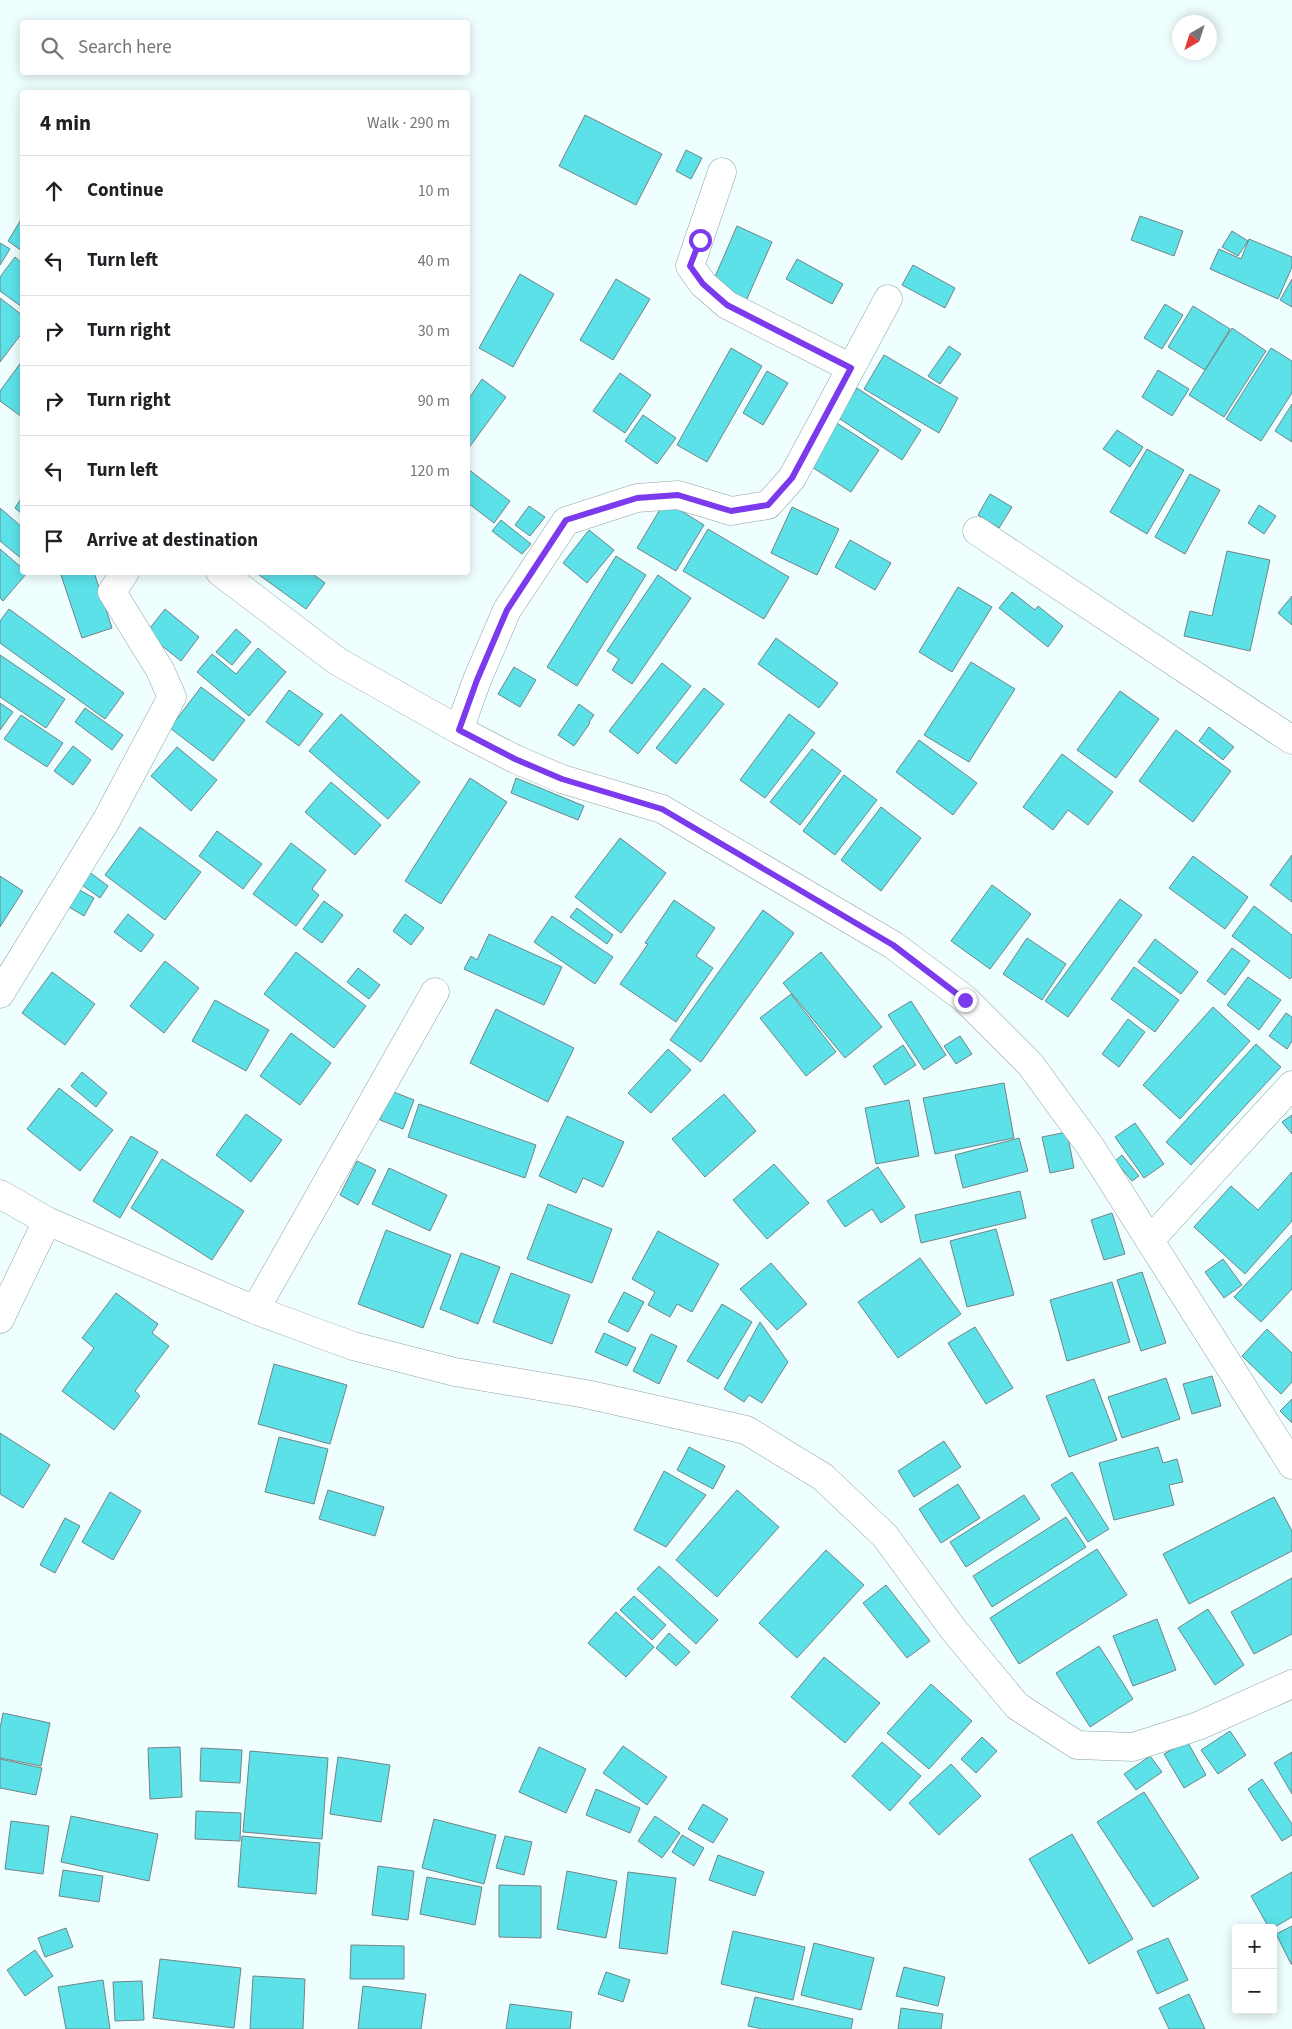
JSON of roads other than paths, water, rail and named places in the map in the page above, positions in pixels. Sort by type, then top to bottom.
[{"type":"street","points":[[722,172],[690,266],[703,284],[727,305],[851,368]]},
{"type":"street","points":[[459,730],[477,680],[507,610],[566,520],[637,498],[678,495],[731,511],[768,505],[792,478],[888,299]]},
{"type":"street","points":[[977,531],[1292,740]]},
{"type":"street","points":[[0,994],[106,821],[172,697],[160,670],[112,592],[122,575]]},
{"type":"street","points":[[224,575],[337,661],[459,730],[515,759],[562,779],[662,809],[893,945],[965,1000],[1030,1064],[1090,1146],[1292,1465]]},
{"type":"street","points":[[255,1310],[435,992]]},
{"type":"street","points":[[1150,1240],[1292,1085]]},
{"type":"street","points":[[0,1194],[47,1221],[255,1310],[354,1346],[455,1372],[586,1394],[746,1430],[823,1477],[885,1536],[953,1629],[1017,1706],[1077,1745],[1133,1747],[1198,1726],[1292,1684]]},
{"type":"street","points":[[0,1319],[47,1221]]}]
